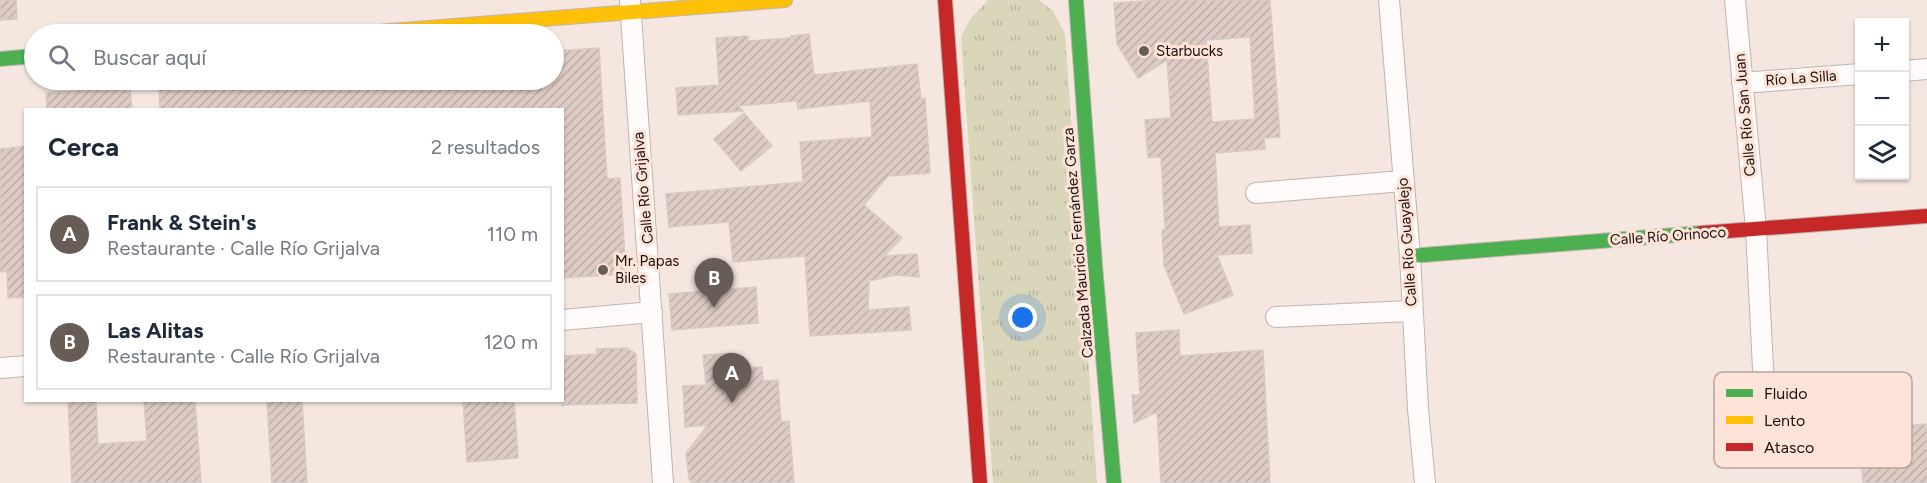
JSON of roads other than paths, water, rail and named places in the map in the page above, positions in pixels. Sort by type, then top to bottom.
[{"type":"street","points":[[456,24],[630,7],[784,0]]},
{"type":"street","points":[[945,0],[980,483]]},
{"type":"street","name":"Calzada Mauricio Fernández Garza","points":[[1077,0],[1094,256],[1114,483]]},
{"type":"street","name":"Calle Río Guayalejo","points":[[1389,0],[1410,256],[1411,311],[1425,483]]},
{"type":"street","name":"Calle Río San Juan","points":[[1735,0],[1756,229],[1762,369]]},
{"type":"street","name":"Calle Río Grijalva","points":[[630,7],[663,483]]},
{"type":"street","points":[[0,59],[24,57]]},
{"type":"street","points":[[1909,70],[1927,69]]},
{"type":"street","name":"Río La Silla","points":[[1743,83],[1855,74]]},
{"type":"street","points":[[1256,193],[1403,181]]},
{"type":"street","name":"Calle Río Orinoco","points":[[1410,256],[1927,216]]},
{"type":"street","points":[[1276,317],[1411,311]]},
{"type":"street","points":[[564,320],[652,312]]},
{"type":"street","points":[[0,368],[24,366]]},
{"type":"place","name":"Starbucks","points":[[1144,51]]},
{"type":"place","name":"Mr. Papas Biles","points":[[603,270]]},
{"type":"place","name":"Las Alitas","points":[[714,308]]},
{"type":"place","name":"Frank & Stein's","points":[[732,403]]}]
